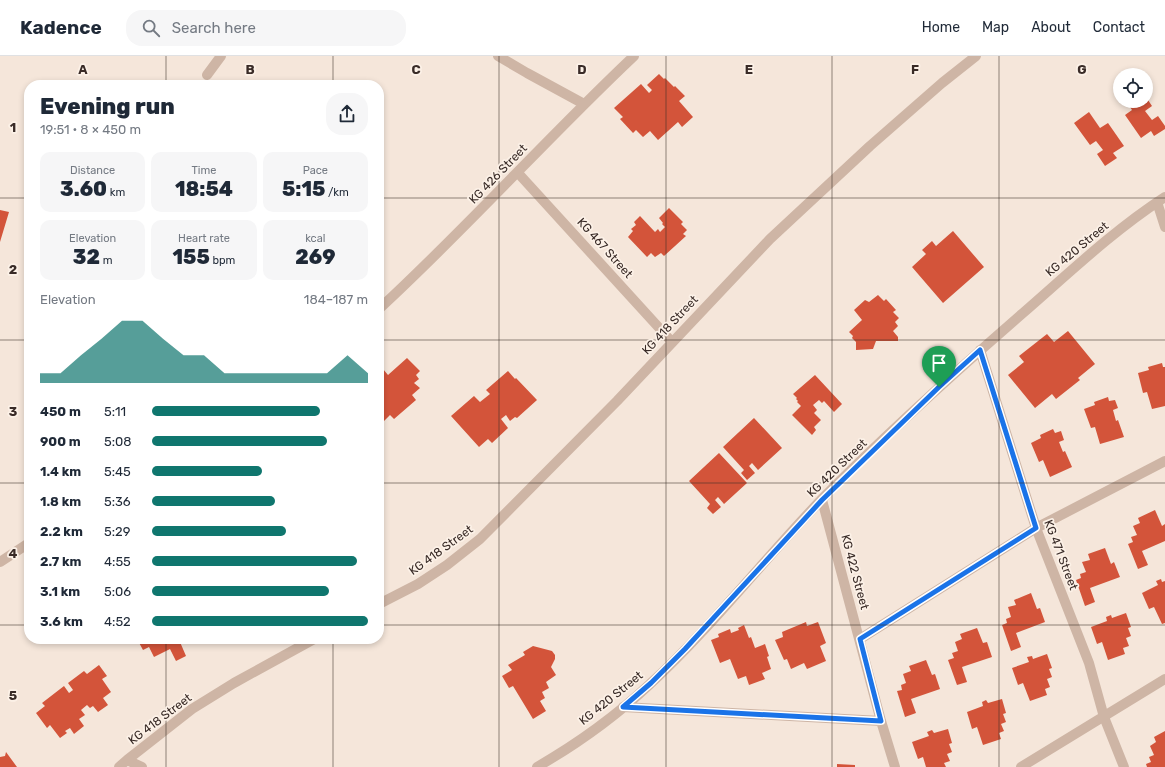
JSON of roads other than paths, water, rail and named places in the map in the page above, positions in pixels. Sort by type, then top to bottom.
[{"type":"street","points":[[208,75],[221,56]]},
{"type":"street","points":[[498,56],[584,104]]},
{"type":"street","name":"KG 426 Street","points":[[384,305],[420,272],[584,104],[634,56]]},
{"type":"street","name":"KG 418 Street","points":[[384,601],[418,584],[447,565],[480,539],[617,401],[776,233],[870,146],[942,83],[976,56]]},
{"type":"street","name":"KG 467 Street","points":[[518,172],[672,342]]},
{"type":"street","points":[[1161,199],[1165,227]]},
{"type":"street","name":"KG 420 Street","points":[[536,767],[566,750],[623,707],[651,683],[685,649],[822,500],[939,387],[1098,247],[1161,199]]},
{"type":"street","name":"KG 471 Street","points":[[980,350],[1036,528],[1090,663],[1104,717],[1124,767]]},
{"type":"street","points":[[860,639],[1036,528],[1165,461]]},
{"type":"street","name":"KG 422 Street","points":[[822,500],[881,721],[895,767]]},
{"type":"street","points":[[0,562],[24,546]]},
{"type":"street","name":"KG 418 Street","points":[[123,764],[192,710],[234,683],[305,644]]},
{"type":"street","points":[[1021,767],[1165,679]]},
{"type":"street","points":[[623,707],[881,721]]},
{"type":"street","points":[[123,764],[142,767]]}]
